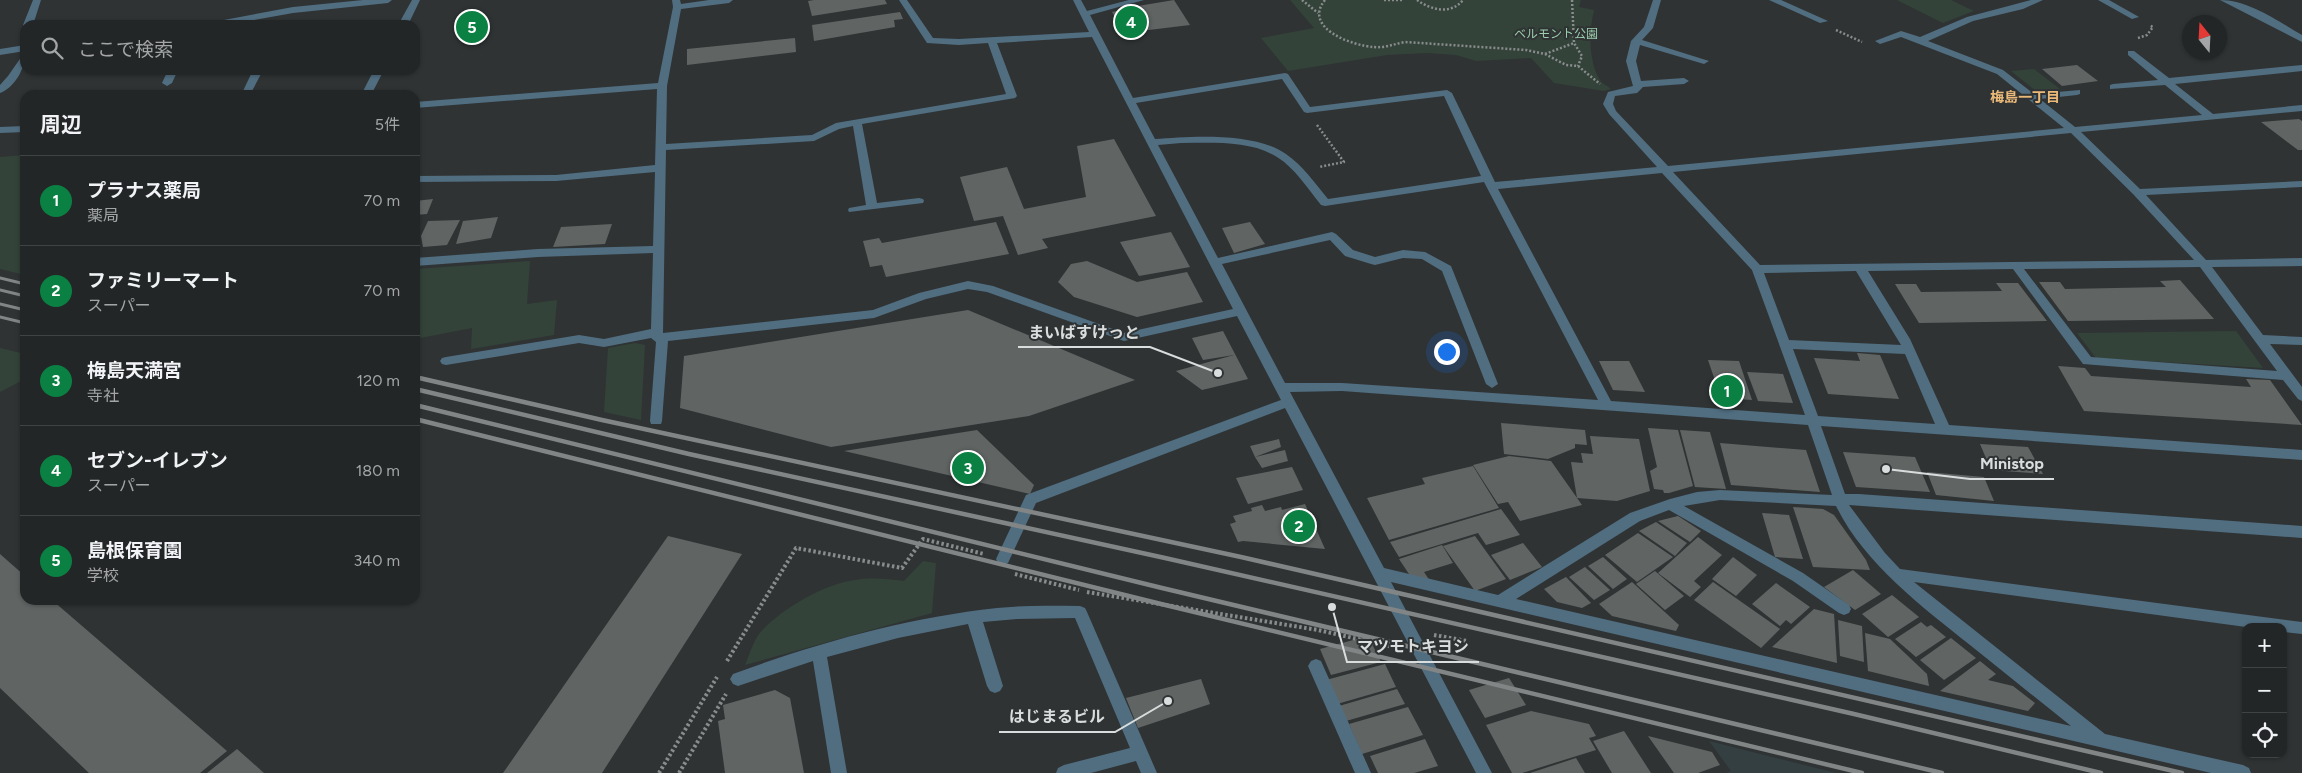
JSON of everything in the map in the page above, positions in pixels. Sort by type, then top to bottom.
[{"type":"street","points":[[30,20],[37,0]]},
{"type":"street","points":[[240,20],[282,12],[388,0]]},
{"type":"street","points":[[406,20],[416,0]]},
{"type":"street","points":[[656,421],[660,335],[659,249],[662,86],[676,4],[729,0]]},
{"type":"street","points":[[903,0],[930,41],[959,42],[1094,34]]},
{"type":"street","points":[[1077,0],[1484,773]]},
{"type":"street","points":[[1084,14],[1140,0]]},
{"type":"street","points":[[1657,0],[1648,28],[1636,41],[1631,61],[1638,87],[1634,90],[1611,94],[1608,104],[1612,112],[1757,269],[1840,500],[1846,512],[1896,574],[1914,593],[2102,741]]},
{"type":"street","points":[[1773,0],[1823,21]]},
{"type":"street","points":[[1922,40],[1970,19],[2020,7],[2039,0]]},
{"type":"street","points":[[2102,0],[2135,17]]},
{"type":"street","points":[[2224,0],[2269,20],[2302,38]]},
{"type":"street","points":[[279,20],[282,12]]},
{"type":"street","points":[[1880,41],[1901,34],[1922,40],[2000,72],[2072,129],[2137,192],[2204,264],[2300,392]]},
{"type":"street","points":[[662,147],[814,138],[836,126],[1012,96],[991,39]]},
{"type":"street","points":[[1636,41],[1704,61]]},
{"type":"street","points":[[0,52],[20,49]]},
{"type":"street","points":[[2131,53],[2210,116]]},
{"type":"street","points":[[0,90],[12,78],[20,66]]},
{"type":"street","points":[[2114,87],[2302,68]]},
{"type":"street","points":[[167,83],[171,75]]},
{"type":"street","points":[[248,90],[256,75]]},
{"type":"street","points":[[369,90],[376,75]]},
{"type":"street","points":[[1130,101],[1285,76],[1307,110],[1447,92],[1489,182],[1607,406]]},
{"type":"street","points":[[1637,84],[1684,81]]},
{"type":"street","points":[[420,105],[662,86]]},
{"type":"street","points":[[2032,97],[2078,92]]},
{"type":"street","points":[[1152,142],[1193,140],[1236,142],[1280,153],[1299,171],[1325,203],[1393,191],[1489,182],[1665,170],[2072,129],[2300,110]]},
{"type":"street","points":[[857,122],[872,208]]},
{"type":"street","points":[[0,130],[20,129]]},
{"type":"street","points":[[420,179],[556,178],[660,168]]},
{"type":"street","points":[[2137,192],[2302,184]]},
{"type":"street","points":[[853,210],[919,201]]},
{"type":"street","points":[[1215,262],[1332,236],[1349,253],[1375,261],[1403,254],[1425,256],[1447,269],[1492,384]]},
{"type":"street","points":[[420,262],[538,253],[659,249]]},
{"type":"street","points":[[1757,269],[2302,262]]},
{"type":"street","points":[[2016,266],[2087,361],[2288,376]]},
{"type":"street","points":[[1860,268],[1904,339],[1944,429]]},
{"type":"street","points":[[446,361],[579,339],[604,343],[660,335],[874,314],[923,296],[968,285],[989,289],[1124,337],[1241,311]]},
{"type":"street","points":[[2261,339],[2302,341]]},
{"type":"street","points":[[1785,344],[1909,350]]},
{"type":"street","points":[[1282,388],[1342,387],[2302,455]]},
{"type":"street","points":[[1003,559],[1031,499],[1289,402]]},
{"type":"street","points":[[1500,601],[1635,517],[1670,504],[1698,497],[1720,495],[1821,501],[1859,499],[2302,532]]},
{"type":"street","points":[[1670,504],[1798,577],[1844,609]]},
{"type":"street","points":[[1379,573],[2243,773]]},
{"type":"street","points":[[1896,574],[2302,628]]},
{"type":"street","points":[[738,679],[819,652],[941,622],[998,614],[1080,612],[1149,773]]},
{"type":"street","points":[[974,618],[995,686]]},
{"type":"street","points":[[819,652],[838,773]]},
{"type":"street","points":[[1316,666],[1363,773]]},
{"type":"street","points":[[1064,773],[1141,752]]},
{"type":"path","points":[[1302,0],[1318,12],[1323,24],[1336,36],[1359,44],[1381,46],[1405,42],[1508,48],[1545,54],[1566,65],[1578,66],[1602,86],[1616,93]]},
{"type":"path","points":[[1318,12],[1325,0]]},
{"type":"path","points":[[1384,0],[1402,0]]},
{"type":"path","points":[[1417,0],[1430,8],[1444,9],[1457,6],[1463,0]]},
{"type":"path","points":[[1572,0],[1574,43],[1582,56],[1578,66]]},
{"type":"path","points":[[2131,53],[2122,46],[2125,42],[2147,35],[2153,27],[2135,17]]},
{"type":"path","points":[[1823,21],[1868,44],[1880,41]]},
{"type":"path","points":[[1545,54],[1574,43]]},
{"type":"path","points":[[1299,171],[1344,162],[1307,110]]},
{"type":"path","points":[[1433,634],[1467,641]]},
{"type":"path","points":[[679,773],[732,683],[738,679]]},
{"type":"shaded area","points":[[1709,741],[1836,773],[1726,773],[1731,771]]},
{"type":"green space","name":"ベルモント公園","points":[[1290,0],[1581,0],[1579,7],[1594,10],[1591,27],[1593,64],[1601,82],[1611,89],[1604,91],[1554,83],[1531,58],[1476,61],[1456,55],[1427,53],[1387,55],[1288,71],[1261,38],[1314,28]]},
{"type":"green space","points":[[1897,0],[1951,0],[1974,11],[1943,23]]},
{"type":"green space","points":[[2034,69],[2060,89],[2036,91],[2011,71]]},
{"type":"green space","points":[[20,155],[20,274],[0,269],[0,157]]},
{"type":"green space","points":[[530,261],[527,304],[557,300],[554,335],[471,349],[472,328],[420,338],[420,269]]},
{"type":"green space","points":[[2236,331],[2263,368],[2096,358],[2077,333]]},
{"type":"green space","points":[[635,343],[645,345],[641,420],[604,412],[608,348]]},
{"type":"green space","points":[[0,348],[20,353],[20,382],[0,392]]},
{"type":"green space","points":[[923,561],[936,563],[932,613],[745,665],[759,634],[790,607],[816,593],[843,582],[873,578],[904,581]]},
{"type":"building","points":[[885,0],[887,4],[812,16],[808,1]]},
{"type":"building","points":[[1174,0],[1190,25],[1124,33],[1112,12],[1132,7]]},
{"type":"building","points":[[900,12],[903,19],[894,20],[895,27],[814,41],[812,25]]},
{"type":"building","points":[[795,38],[796,52],[687,65],[687,49]]},
{"type":"building","points":[[2077,65],[2098,81],[2062,86],[2042,69]]},
{"type":"building","points":[[2299,119],[2302,121],[2302,150],[2298,150],[2261,122]]},
{"type":"building","points":[[1114,139],[1156,216],[1042,239],[1048,248],[1018,255],[1003,216],[974,221],[960,177],[1007,167],[1024,209],[1086,197],[1077,146]]},
{"type":"building","points":[[433,199],[427,214],[420,215],[420,200]]},
{"type":"building","points":[[498,217],[491,238],[456,244],[463,221]]},
{"type":"building","points":[[460,220],[447,245],[423,247],[421,236],[428,221]]},
{"type":"building","points":[[996,222],[1009,254],[886,277],[882,265],[870,267],[863,241],[879,238],[882,243]]},
{"type":"building","points":[[1250,222],[1265,244],[1234,253],[1222,228]]},
{"type":"building","points":[[612,224],[605,244],[553,247],[561,227]]},
{"type":"building","points":[[1171,232],[1190,267],[1139,276],[1120,242]]},
{"type":"building","points":[[1087,261],[1137,282],[1187,272],[1203,302],[1137,317],[1074,297],[1058,282],[1071,264]]},
{"type":"building","points":[[2180,280],[2214,319],[2068,321],[2039,282],[2060,282],[2065,289],[2166,287],[2160,281]]},
{"type":"building","points":[[1996,283],[2018,283],[2047,321],[1919,323],[1895,284],[1916,284],[1921,292],[2002,291]]},
{"type":"building","points":[[968,310],[1135,380],[1029,416],[831,447],[680,408],[684,356]]},
{"type":"building","points":[[1223,331],[1248,379],[1202,390],[1176,371],[1234,355],[1203,360],[1192,338]]},
{"type":"building","points":[[1857,353],[1880,355],[1899,399],[1828,394],[1814,358],[1860,361]]},
{"type":"building","points":[[1708,360],[1739,361],[1752,400],[1721,398]]},
{"type":"building","points":[[1599,361],[1629,361],[1645,392],[1613,390]]},
{"type":"building","points":[[2058,366],[2085,368],[2091,376],[2251,387],[2246,379],[2270,380],[2302,425],[2084,411]]},
{"type":"building","points":[[1747,372],[1783,374],[1793,403],[1758,401]]},
{"type":"building","points":[[1501,423],[1585,430],[1587,445],[1575,444],[1575,448],[1548,459],[1504,454]]},
{"type":"building","points":[[1648,428],[1678,430],[1693,486],[1669,493],[1654,489],[1650,471],[1657,467]]},
{"type":"building","points":[[977,430],[1034,485],[1030,494],[844,451]]},
{"type":"building","points":[[1680,430],[1710,432],[1726,489],[1695,487]]},
{"type":"building","points":[[1590,436],[1639,439],[1650,491],[1617,501],[1577,498],[1571,462],[1583,463],[1581,453],[1593,454]]},
{"type":"building","points":[[1279,439],[1281,447],[1255,457],[1250,446]]},
{"type":"building","points":[[1720,443],[1806,450],[1820,492],[1731,485]]},
{"type":"building","points":[[1980,444],[2028,447],[2043,474],[1991,470]]},
{"type":"building","points":[[1285,450],[1288,461],[1262,468],[1255,457]]},
{"type":"building","points":[[1843,452],[1915,457],[1930,492],[1856,487]]},
{"type":"building","points":[[1509,456],[1551,461],[1582,505],[1520,521],[1508,502],[1498,504],[1473,465]]},
{"type":"building","points":[[1473,466],[1499,508],[1389,540],[1367,498],[1425,484],[1422,478]]},
{"type":"building","points":[[1292,467],[1303,490],[1248,504],[1236,478]]},
{"type":"building","points":[[1927,472],[1984,477],[1994,501],[1936,495]]},
{"type":"building","points":[[1305,504],[1325,549],[1238,542],[1230,524],[1236,522],[1233,516],[1252,511],[1251,508],[1262,505],[1265,511],[1281,507],[1282,510]]},
{"type":"building","points":[[1793,507],[1823,509],[1834,515],[1866,560],[1870,570],[1813,567]]},
{"type":"building","points":[[1501,509],[1520,535],[1486,545],[1478,533],[1399,557],[1390,542]]},
{"type":"building","points":[[1762,513],[1789,515],[1803,559],[1775,557]]},
{"type":"building","points":[[1678,516],[1701,531],[1690,542],[1658,521]]},
{"type":"building","points":[[1656,522],[1687,543],[1675,556],[1639,531]]},
{"type":"building","points":[[1638,533],[1673,557],[1637,582],[1605,555]]},
{"type":"building","points":[[668,536],[742,554],[602,773],[503,773]]},
{"type":"building","points":[[1475,536],[1506,579],[1475,591],[1443,546]]},
{"type":"building","points":[[1698,537],[1722,555],[1694,581],[1701,587],[1690,597],[1658,573]]},
{"type":"building","points":[[1523,543],[1542,567],[1510,580],[1491,555]]},
{"type":"building","points":[[1442,545],[1453,563],[1424,572],[1430,581],[1411,577],[1399,559]]},
{"type":"building","points":[[0,554],[20,572],[20,605],[58,605],[227,751],[200,773],[89,773],[0,688]]},
{"type":"building","points":[[1603,557],[1627,579],[1613,589],[1588,566]]},
{"type":"building","points":[[1733,557],[1757,575],[1736,596],[1712,579]]},
{"type":"building","points":[[1585,567],[1610,590],[1594,600],[1569,577]]},
{"type":"building","points":[[1853,570],[1881,594],[1855,610],[1824,587]]},
{"type":"building","points":[[1655,571],[1684,596],[1665,610],[1636,584]]},
{"type":"building","points":[[1566,577],[1591,603],[1582,608],[1557,602],[1544,589]]},
{"type":"building","points":[[1632,582],[1679,625],[1676,631],[1612,616],[1599,604]]},
{"type":"building","points":[[1713,582],[1780,629],[1761,648],[1694,600]]},
{"type":"building","points":[[1776,583],[1810,607],[1791,624],[1786,620],[1780,626],[1752,604]]},
{"type":"building","points":[[1892,595],[1919,617],[1888,637],[1862,614]]},
{"type":"building","points":[[1814,609],[1834,614],[1837,663],[1772,647]]},
{"type":"building","points":[[1838,620],[1862,626],[1864,662],[1840,656]]},
{"type":"building","points":[[1921,622],[1927,627],[1931,625],[1946,637],[1916,657],[1895,639]]},
{"type":"building","points":[[1865,633],[1890,639],[1927,674],[1929,686],[1868,671]]},
{"type":"building","points":[[1368,636],[1381,662],[1331,675],[1320,649]]},
{"type":"building","points":[[1951,638],[1976,658],[1944,680],[1920,660]]},
{"type":"building","points":[[1980,661],[1996,674],[1988,680],[2013,686],[2035,703],[2028,711],[1940,691]]},
{"type":"building","points":[[1385,664],[1396,687],[1337,704],[1326,680]]},
{"type":"building","points":[[1509,678],[1526,705],[1485,718],[1469,690]]},
{"type":"building","points":[[1201,679],[1210,704],[1138,728],[1126,698]]},
{"type":"building","points":[[1397,689],[1405,704],[1346,721],[1339,706]]},
{"type":"building","points":[[775,690],[790,698],[804,773],[725,773],[718,721],[725,719],[723,705]]},
{"type":"building","points":[[1408,707],[1423,735],[1362,754],[1349,724]]},
{"type":"building","points":[[1531,711],[1589,724],[1596,736],[1589,738],[1596,750],[1522,773],[1512,773],[1486,725]]},
{"type":"building","points":[[1624,731],[1651,773],[1612,773],[1593,741]]},
{"type":"building","points":[[1648,736],[1712,752],[1720,765],[1698,773],[1674,773]]},
{"type":"building","points":[[1425,739],[1438,766],[1414,773],[1378,773],[1370,756]]},
{"type":"building","points":[[237,749],[264,773],[207,773]]},
{"type":"building","points":[[1576,758],[1585,773],[1530,773]]},
{"type":"railway","points":[[0,278],[20,283]]},
{"type":"railway","points":[[0,290],[20,295]]},
{"type":"railway","points":[[0,304],[20,309]]},
{"type":"railway","points":[[0,317],[20,322]]},
{"type":"railway","points":[[420,378],[602,420],[1241,557],[2182,773]]},
{"type":"railway","points":[[420,390],[689,454],[1165,558],[1854,714],[2101,773]]},
{"type":"railway","points":[[420,406],[1162,588],[1942,773]]},
{"type":"railway","points":[[420,420],[1157,603],[1862,773]]},
{"type":"place","name":"セブン-イレブン","points":[[1131,22]]},
{"type":"place","name":"島根保育園","points":[[472,27]]},
{"type":"place","name":"まいばすけっと","points":[[1218,373]]},
{"type":"place","name":"プラナス薬局","points":[[1727,391]]},
{"type":"place","name":"梅島天満宮","points":[[968,468]]},
{"type":"place","name":"Ministop","points":[[1886,469]]},
{"type":"place","name":"ファミリーマート","points":[[1299,526]]},
{"type":"place","name":"マツモトキヨシ","points":[[1332,607]]},
{"type":"place","name":"はじまるビル","points":[[1168,701]]},
{"type":"district","name":"梅島一丁目","points":[[2025,97]]}]
